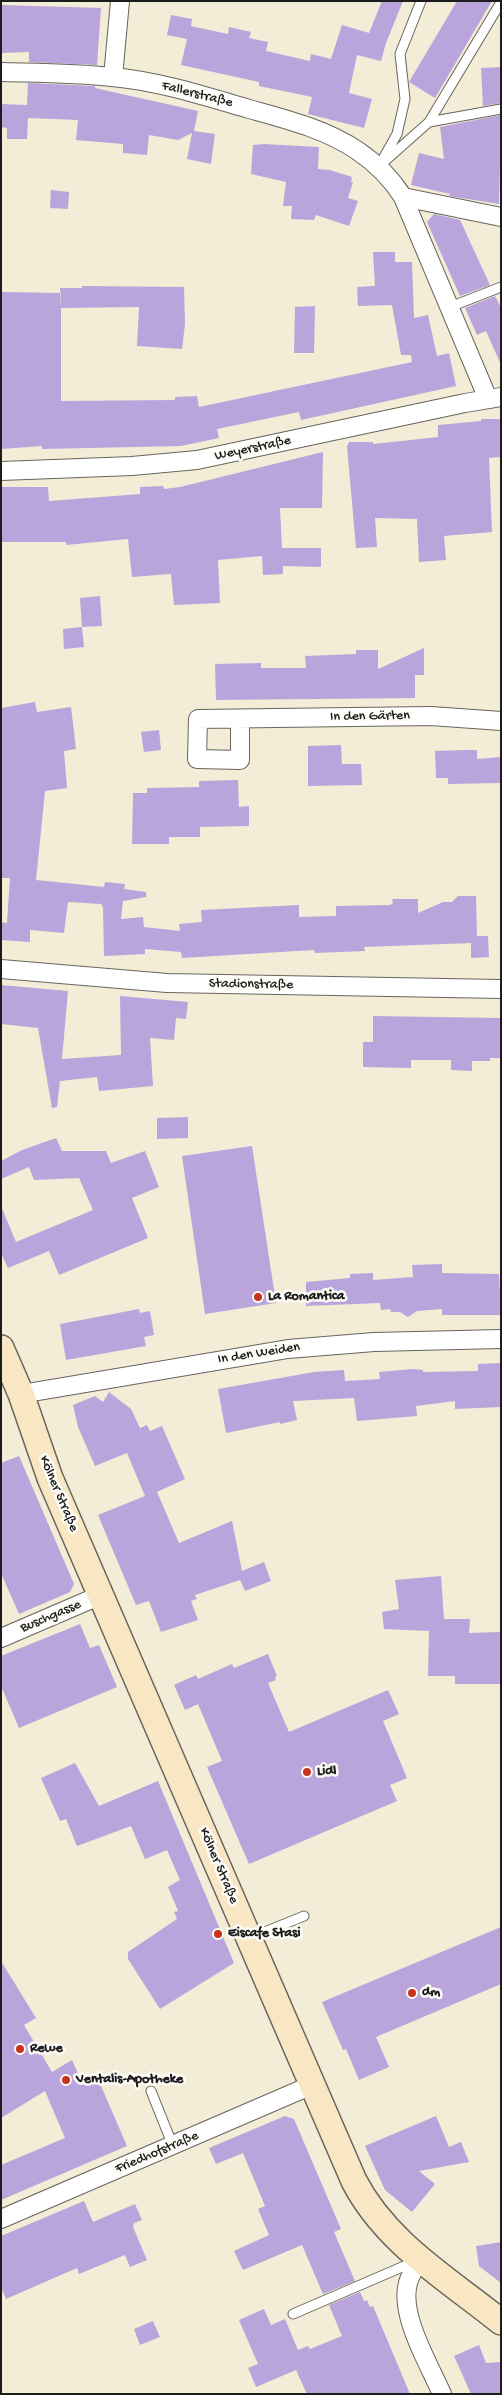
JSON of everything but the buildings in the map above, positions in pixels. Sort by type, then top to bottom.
[{"type":"main road","name":"Kölner Straße","points":[[1,1348],[21,1394],[50,1478],[343,2158],[367,2205],[391,2233],[501,2322]]},
{"type":"street","points":[[113,77],[120,1]]},
{"type":"street","name":"Fallerstraße","points":[[1,72],[113,77],[189,92],[300,125],[334,137],[357,150],[379,166],[403,197],[450,307],[494,398]]},
{"type":"street","points":[[403,197],[501,217]]},
{"type":"street","name":"Weyerstraße","points":[[1,471],[139,466],[197,460],[494,398]]},
{"type":"street","name":"In den Gärten","points":[[240,719],[431,716],[501,721]]},
{"type":"street","name":"Stadionstraße","points":[[1,969],[167,983],[501,989]]},
{"type":"street","name":"In den Weiden","points":[[21,1394],[288,1349],[374,1342],[501,1339]]},
{"type":"street","name":"Buschgasse","points":[[1,1638],[101,1595]]},
{"type":"street","name":"Friedhofstraße","points":[[1,2218],[312,2085]]},
{"type":"street","points":[[420,2258],[408,2283],[406,2298],[408,2314],[442,2394]]},
{"type":"lane","points":[[379,166],[397,134],[405,99],[400,54],[421,1]]},
{"type":"lane","points":[[379,166],[429,122],[501,2]]},
{"type":"lane","points":[[429,122],[501,109]]},
{"type":"lane","points":[[450,307],[501,287]]},
{"type":"lane","points":[[249,1938],[304,1916]]},
{"type":"lane","points":[[152,2091],[173,2146]]},
{"type":"lane","points":[[294,2314],[420,2258]]},
{"type":"place","name":"La Romantica","points":[[258,1297]]},
{"type":"place","name":"Lidl","points":[[307,1772]]},
{"type":"place","name":"Eiscafe Stasi","points":[[218,1934]]},
{"type":"place","name":"dm","points":[[412,1993]]},
{"type":"place","name":"Rewe","points":[[20,2049]]},
{"type":"place","name":"Ventalis-Apotheke","points":[[66,2080]]}]
